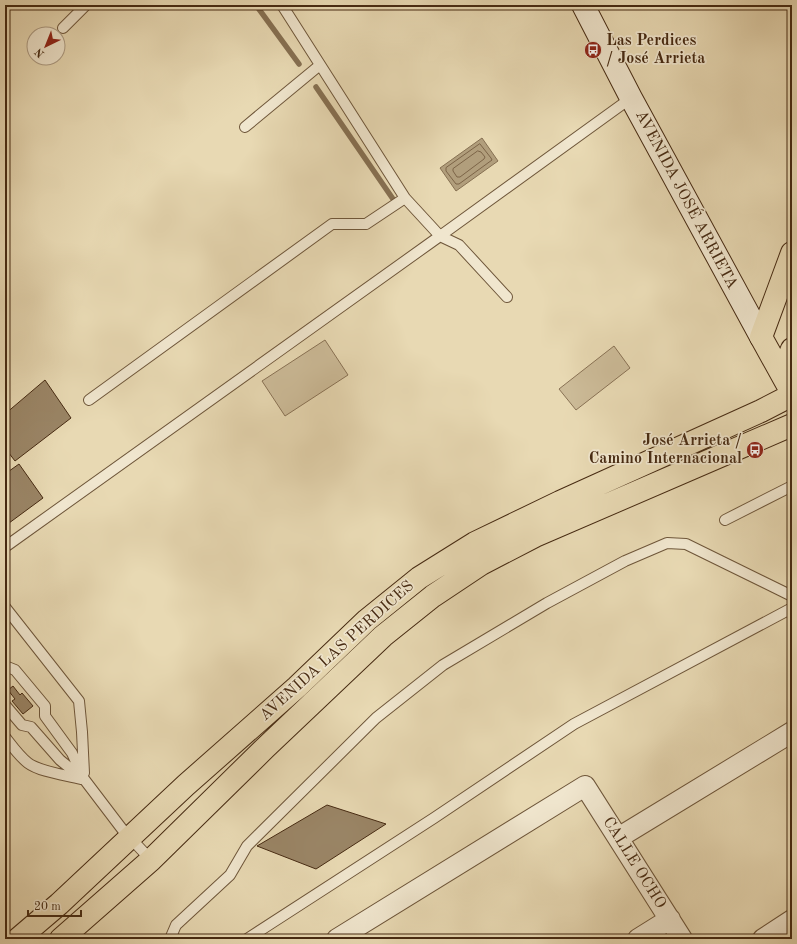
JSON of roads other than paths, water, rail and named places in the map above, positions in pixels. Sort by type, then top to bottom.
[{"type":"main road","points":[[761,337],[792,253]]},
{"type":"main road","name":"AVENIDA JOSÉ ARRIETA","points":[[761,337],[789,388]]},
{"type":"main road","points":[[789,388],[792,349]]},
{"type":"main road","name":"AVENIDA LAS PERDICES","points":[[18,939],[59,904],[186,785],[296,687],[367,620],[419,578],[475,543],[560,502],[761,411],[789,388]]},
{"type":"main road","name":"AVENIDA LAS PERDICES","points":[[61,939],[151,860],[265,748],[383,636],[433,596],[481,564],[535,536],[792,425]]},
{"type":"street","name":"AVENIDA JOSÉ ARRIETA","points":[[583,5],[631,98],[761,337]]},
{"type":"street","points":[[618,838],[792,732]]},
{"type":"street","name":"CALLE OCHO","points":[[337,939],[585,786],[682,939]]},
{"type":"street","points":[[638,939],[670,919]]},
{"type":"street","points":[[763,939],[792,920]]},
{"type":"lane","points":[[65,26],[86,5]]},
{"type":"lane","points":[[282,5],[405,198],[440,236],[459,245],[507,297]]},
{"type":"lane","points":[[245,127],[320,65]]},
{"type":"lane","points":[[5,547],[631,98]]},
{"type":"lane","points":[[89,400],[332,224],[366,224],[405,198]]},
{"type":"lane","points":[[725,520],[792,486]]},
{"type":"lane","points":[[170,939],[176,925],[230,875],[247,846],[376,718],[443,665],[547,603],[625,561],[666,543],[686,544],[790,594]]},
{"type":"lane","points":[[5,607],[79,701],[84,779]]},
{"type":"lane","points":[[247,939],[427,823],[574,724],[792,608]]},
{"type":"lane","points":[[5,666],[14,670],[45,706],[45,716],[72,753],[84,779],[130,839],[151,860]]},
{"type":"lane","points":[[5,705],[22,725],[31,728],[60,760],[84,779]]},
{"type":"lane","points":[[31,728],[45,716]]},
{"type":"lane","points":[[5,737],[28,763],[84,779]]},
{"type":"water","points":[[482,138],[498,161],[456,191],[440,168]]},
{"type":"waterway","points":[[256,5],[299,64]]},
{"type":"waterway","points":[[316,87],[393,199]]},
{"type":"place","name":"Las Perdices / José Arrieta","points":[[593,50]]},
{"type":"place","name":"José Arrieta / Camino Internacional","points":[[755,450]]}]
